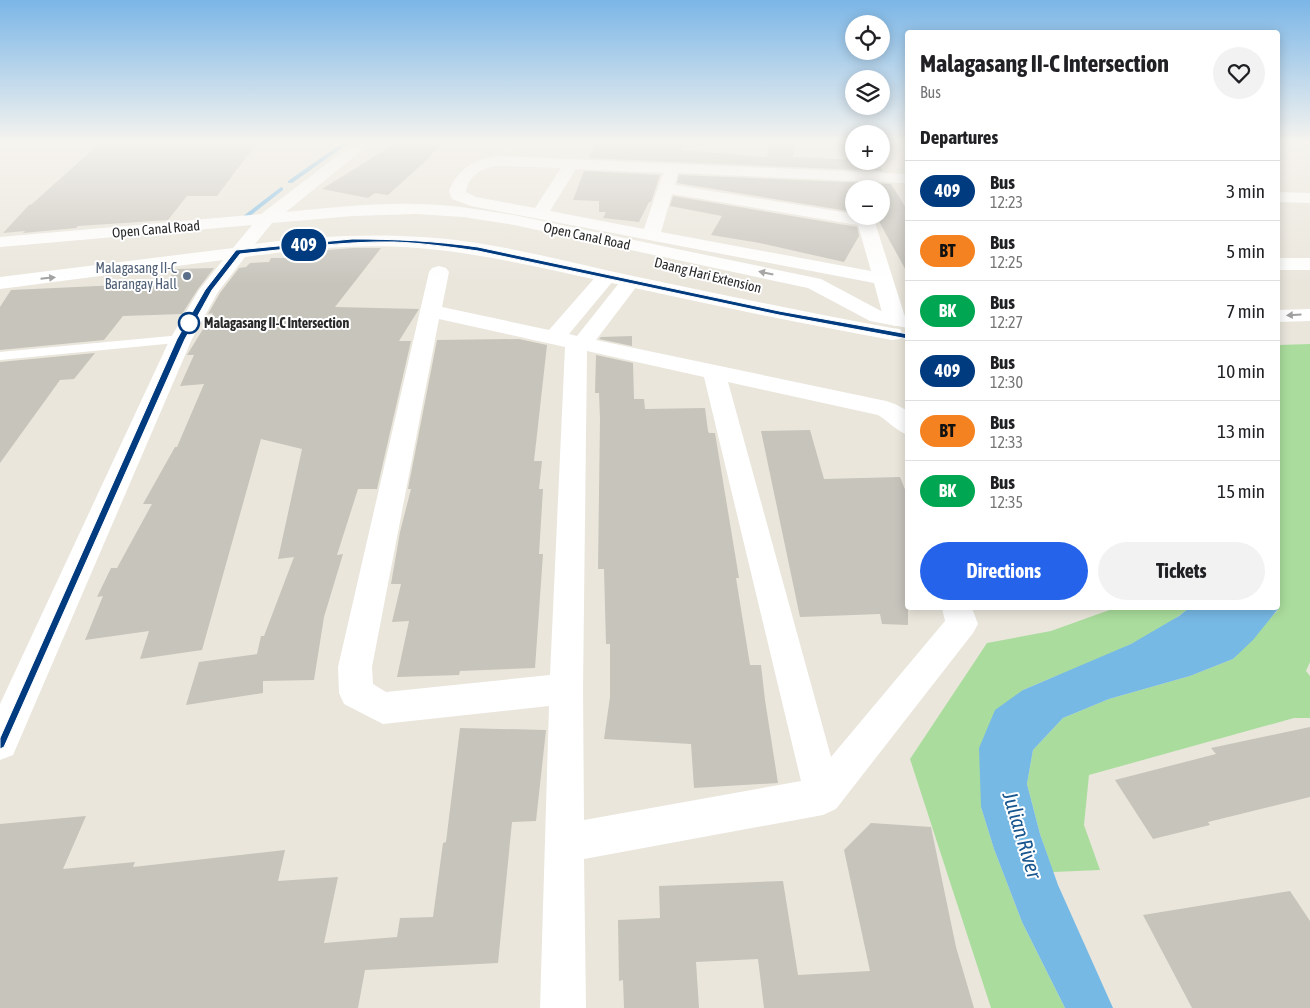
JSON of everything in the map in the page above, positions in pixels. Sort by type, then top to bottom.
[{"type":"main road","points":[[0,743],[181,339],[209,290],[238,252],[266,218],[303,190]]},
{"type":"main road","points":[[458,190],[458,195],[471,201],[650,236],[883,278]]},
{"type":"main road","points":[[540,214],[555,190]]},
{"type":"main road","points":[[650,236],[665,190]]},
{"type":"main road","points":[[679,190],[845,216]]},
{"type":"main road","points":[[1280,197],[1310,198]]},
{"type":"main road","name":"Open Canal Road","points":[[0,242],[353,211],[416,209],[463,212],[496,217],[814,283],[897,324]]},
{"type":"main road","name":"Daang Hari Extension","points":[[0,255],[184,242],[312,230],[377,219],[435,220],[470,224],[748,282],[803,304],[897,324]]},
{"type":"main road","points":[[867,225],[897,324]]},
{"type":"main road","name":"Daang Hari Extension","points":[[312,230],[372,229],[467,235],[742,293],[798,317]]},
{"type":"main road","name":"Daang Hari Extension","points":[[0,269],[184,242]]},
{"type":"main road","name":"Open Canal Road","points":[[0,283],[174,262],[238,252],[339,242],[418,242],[478,249],[798,317],[823,321],[897,324]]},
{"type":"main road","points":[[1280,264],[1310,264]]},
{"type":"main road","points":[[439,272],[354,667],[356,693],[383,708],[566,689]]},
{"type":"main road","points":[[563,1008],[571,341],[606,277]]},
{"type":"main road","points":[[571,341],[630,282]]},
{"type":"main road","points":[[430,311],[886,409],[905,423]]},
{"type":"main road","points":[[1280,316],[1310,315]]},
{"type":"main road","points":[[1280,334],[1310,332]]},
{"type":"main road","points":[[714,372],[823,796]]},
{"type":"main road","points":[[565,843],[823,796],[962,624],[958,610]]},
{"type":"lane","points":[[0,356],[181,339]]},
{"type":"green space","points":[[1310,344],[1310,662],[1306,671],[1310,676],[1310,718],[1294,718],[1089,775],[1084,825],[1100,870],[1053,872],[1040,834],[1027,784],[1033,750],[1063,718],[1109,699],[1190,676],[1233,659],[1280,610],[1280,345]]},
{"type":"green space","points":[[1109,610],[1186,610],[1151,634],[1023,690],[981,807],[994,849],[1022,922],[1065,1008],[991,1008],[910,759],[987,643],[1051,631]]},
{"type":"water","name":"Julian River","points":[[1186,610],[1277,610],[1253,640],[1233,659],[1190,676],[1109,699],[1063,718],[1033,750],[1027,784],[1040,834],[1058,885],[1113,1008],[1065,1008],[1022,922],[994,849],[981,807],[979,748],[995,710],[1023,690],[1131,644]]},
{"type":"building","points":[[48,190],[221,190],[217,196],[187,196],[168,220],[78,226],[76,228],[23,233],[25,231],[3,233]]},
{"type":"building","points":[[327,190],[393,190],[388,195],[375,193],[368,198]]},
{"type":"building","points":[[577,190],[655,190],[651,202],[649,202],[639,222],[603,218],[606,212],[599,212],[599,201],[573,200]]},
{"type":"building","points":[[720,190],[845,190],[845,211]]},
{"type":"building","points":[[890,190],[895,190],[905,206],[905,269],[881,225],[890,225]]},
{"type":"building","points":[[673,196],[857,227],[859,236],[844,262],[760,243],[711,235],[722,216],[670,206]]},
{"type":"building","points":[[381,248],[335,307],[419,309],[399,341],[411,341],[377,489],[358,489],[337,555],[343,554],[324,617],[314,680],[263,681],[263,693],[186,705],[199,662],[257,654],[261,636],[264,636],[294,557],[278,559],[302,449],[261,439],[202,650],[140,659],[149,631],[85,640],[103,596],[97,597],[111,568],[117,568],[152,504],[143,504],[175,447],[177,447],[204,384],[180,386],[194,355],[187,355],[213,313],[208,314],[220,293],[239,268],[246,267],[250,263],[269,262],[271,258],[300,258],[303,252]]},
{"type":"building","points":[[214,268],[182,314],[123,316],[104,340],[0,350],[0,307],[11,290],[142,284],[144,281],[167,281],[176,269]]},
{"type":"building","points":[[632,336],[632,346],[599,339],[601,337]]},
{"type":"building","points":[[519,339],[547,345],[534,461],[542,461],[539,489],[543,489],[539,554],[543,554],[535,668],[460,671],[459,675],[397,677],[409,621],[392,622],[401,584],[391,584],[400,532],[411,489],[408,489],[437,340]]},
{"type":"building","points":[[95,353],[74,379],[60,380],[0,463],[0,362]]},
{"type":"building","points":[[596,355],[633,363],[634,399],[644,399],[645,409],[705,408],[708,431],[709,433],[715,433],[739,578],[736,578],[750,665],[761,665],[778,783],[694,788],[691,744],[604,739],[610,697],[610,644],[606,644],[604,569],[598,569],[600,419],[599,393],[595,393]]},
{"type":"building","points":[[810,430],[824,479],[900,477],[905,490],[905,610],[908,610],[908,625],[882,624],[880,614],[800,617],[761,431]]},
{"type":"building","points":[[1310,727],[1310,797],[1208,822],[1210,825],[1153,839],[1115,780],[1216,754],[1211,748]]},
{"type":"building","points":[[460,728],[546,730],[536,821],[512,822],[498,963],[365,970],[358,1008],[0,1008],[0,824],[86,816],[63,869],[135,862],[133,867],[285,850],[278,881],[338,877],[324,943],[397,937],[400,918],[433,917],[443,843],[446,842]]},
{"type":"building","points":[[871,823],[931,827],[956,947],[974,1008],[764,1008],[758,959],[696,962],[699,1008],[624,1008],[623,980],[619,981],[618,920],[660,918],[659,886],[783,881],[798,975],[870,971],[844,850]]},
{"type":"building","points":[[1290,891],[1310,921],[1310,1008],[1192,1008],[1143,915]]},
{"type":"waterway","points":[[244,218],[280,190]]},
{"type":"bus line","name":"409","points":[[0,743],[181,339],[209,290],[238,252],[282,246],[352,241],[394,240],[437,243],[478,249],[779,313],[905,335]]},
{"type":"place","name":"Malagasang II-C Barangay Hall","points":[[187,276]]},
{"type":"place","name":"Malagasang II-C Intersection","points":[[189,323]]}]
